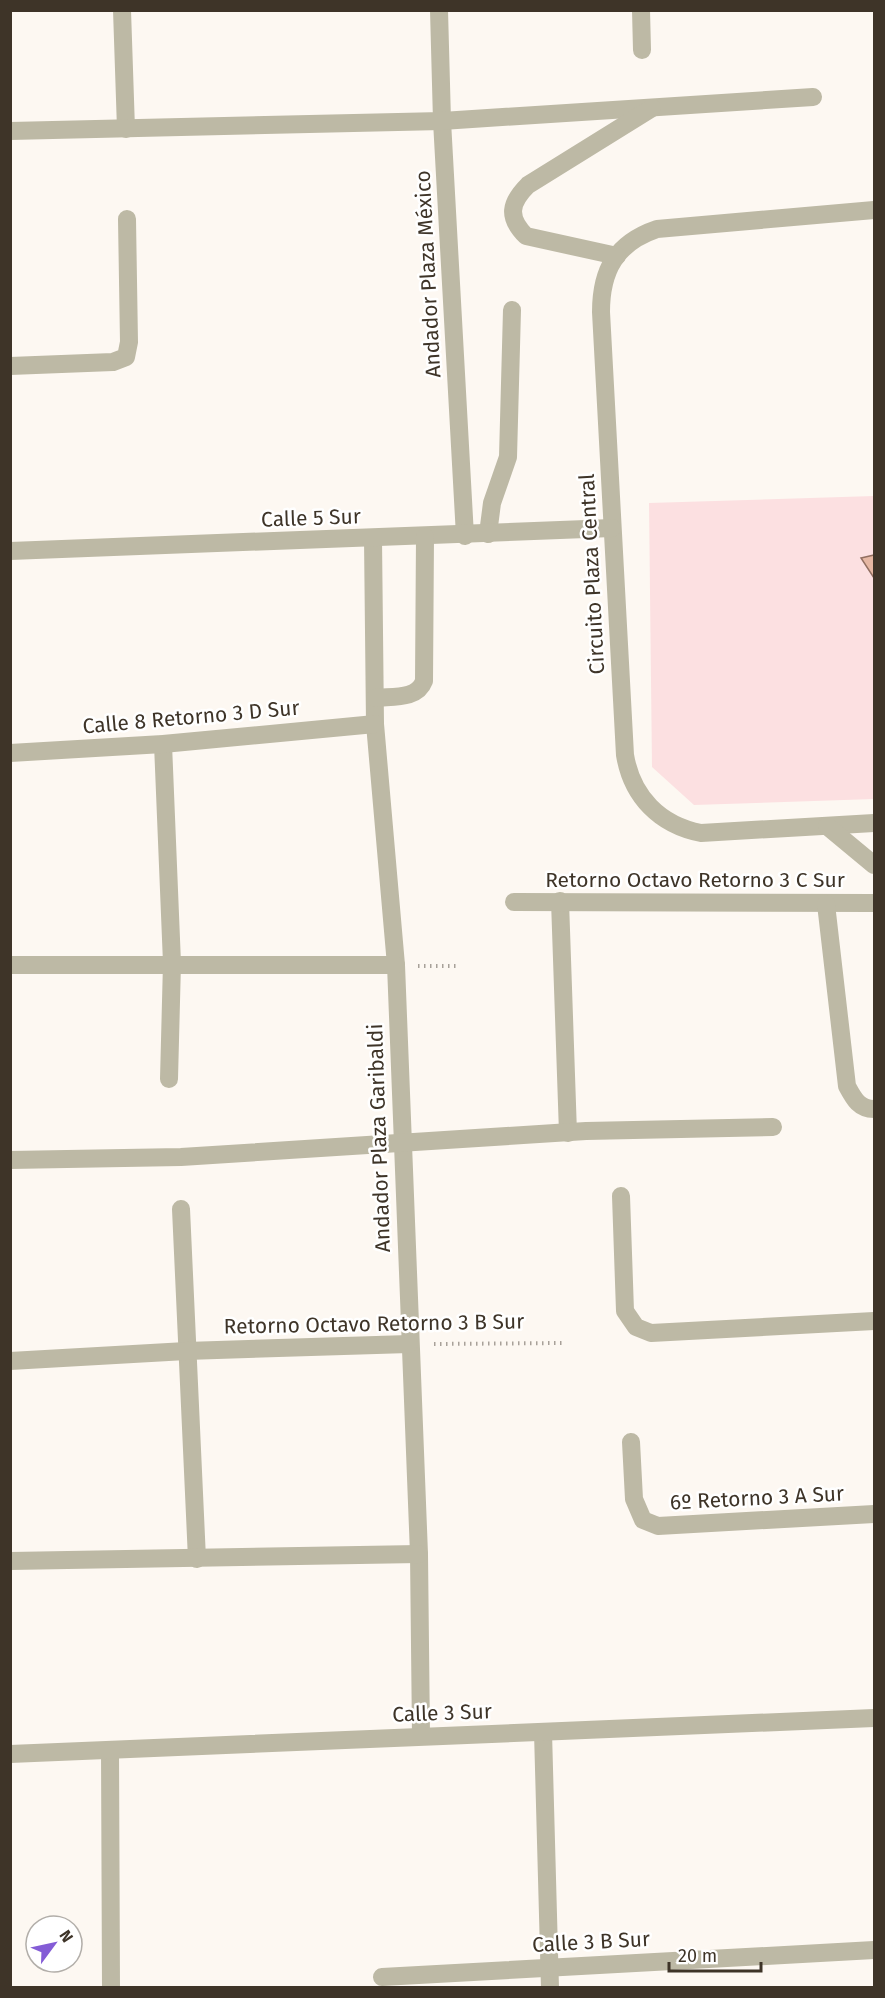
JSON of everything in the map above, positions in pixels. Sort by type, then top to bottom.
[{"type":"street","points":[[122,10],[126,129]]},
{"type":"street","name":"Andador Plaza México","points":[[439,10],[442,121],[465,536]]},
{"type":"street","points":[[641,10],[642,50]]},
{"type":"street","points":[[10,131],[442,121],[813,97]]},
{"type":"street","points":[[653,107],[528,185],[517,196],[512,210],[516,226],[526,236],[617,256],[629,243],[657,229],[874,210]]},
{"type":"street","points":[[10,366],[113,362],[126,357],[129,342],[127,219]]},
{"type":"street","name":"Circuito Plaza Central","points":[[617,256],[605,273],[600,312],[628,773],[645,803],[680,829],[701,833],[827,826]]},
{"type":"street","points":[[488,534],[492,503],[508,457],[512,310]]},
{"type":"street","name":"Calle 5 Sur","points":[[10,551],[465,536],[612,528]]},
{"type":"street","points":[[375,698],[413,694],[422,689],[424,681],[425,537]]},
{"type":"street","name":"Andador Plaza Garibaldi","points":[[373,539],[375,724],[396,965],[419,1554],[421,1736]]},
{"type":"street","name":"Calle 8 Retorno 3 D Sur","points":[[10,753],[163,744],[375,724]]},
{"type":"street","points":[[163,744],[172,963],[169,1079]]},
{"type":"street","points":[[827,826],[874,823]]},
{"type":"street","points":[[827,826],[874,865]]},
{"type":"street","points":[[560,901],[568,1133]]},
{"type":"street","name":"Retorno Octavo Retorno 3 C Sur","points":[[514,902],[874,903]]},
{"type":"street","points":[[826,904],[847,1086],[855,1102],[868,1109],[874,1109]]},
{"type":"street","points":[[10,965],[172,963],[396,965]]},
{"type":"street","points":[[10,1160],[182,1157],[568,1133],[773,1127]]},
{"type":"street","points":[[621,1196],[625,1311],[636,1327],[651,1332],[874,1321]]},
{"type":"street","points":[[181,1209],[197,1559]]},
{"type":"street","name":"Retorno Octavo Retorno 3 B Sur","points":[[10,1361],[186,1351],[409,1344]]},
{"type":"street","name":"6º Retorno 3 A Sur","points":[[631,1442],[634,1499],[643,1520],[658,1526],[874,1514]]},
{"type":"street","points":[[10,1562],[419,1554]]},
{"type":"street","name":"Calle 3 Sur","points":[[10,1754],[874,1718]]},
{"type":"street","points":[[543,1732],[550,1988]]},
{"type":"street","points":[[110,1750],[111,1988]]},
{"type":"street","name":"Calle 3 B Sur","points":[[382,1977],[874,1950]]},
{"type":"path","points":[[396,965],[460,966]]},
{"type":"path","name":"Retorno Octavo Retorno 3 B Sur","points":[[409,1344],[563,1343]]},
{"type":"shaded area","points":[[874,496],[874,799],[694,805],[652,767],[649,503]]},
{"type":"building","points":[[874,555],[874,578],[861,558]]}]
